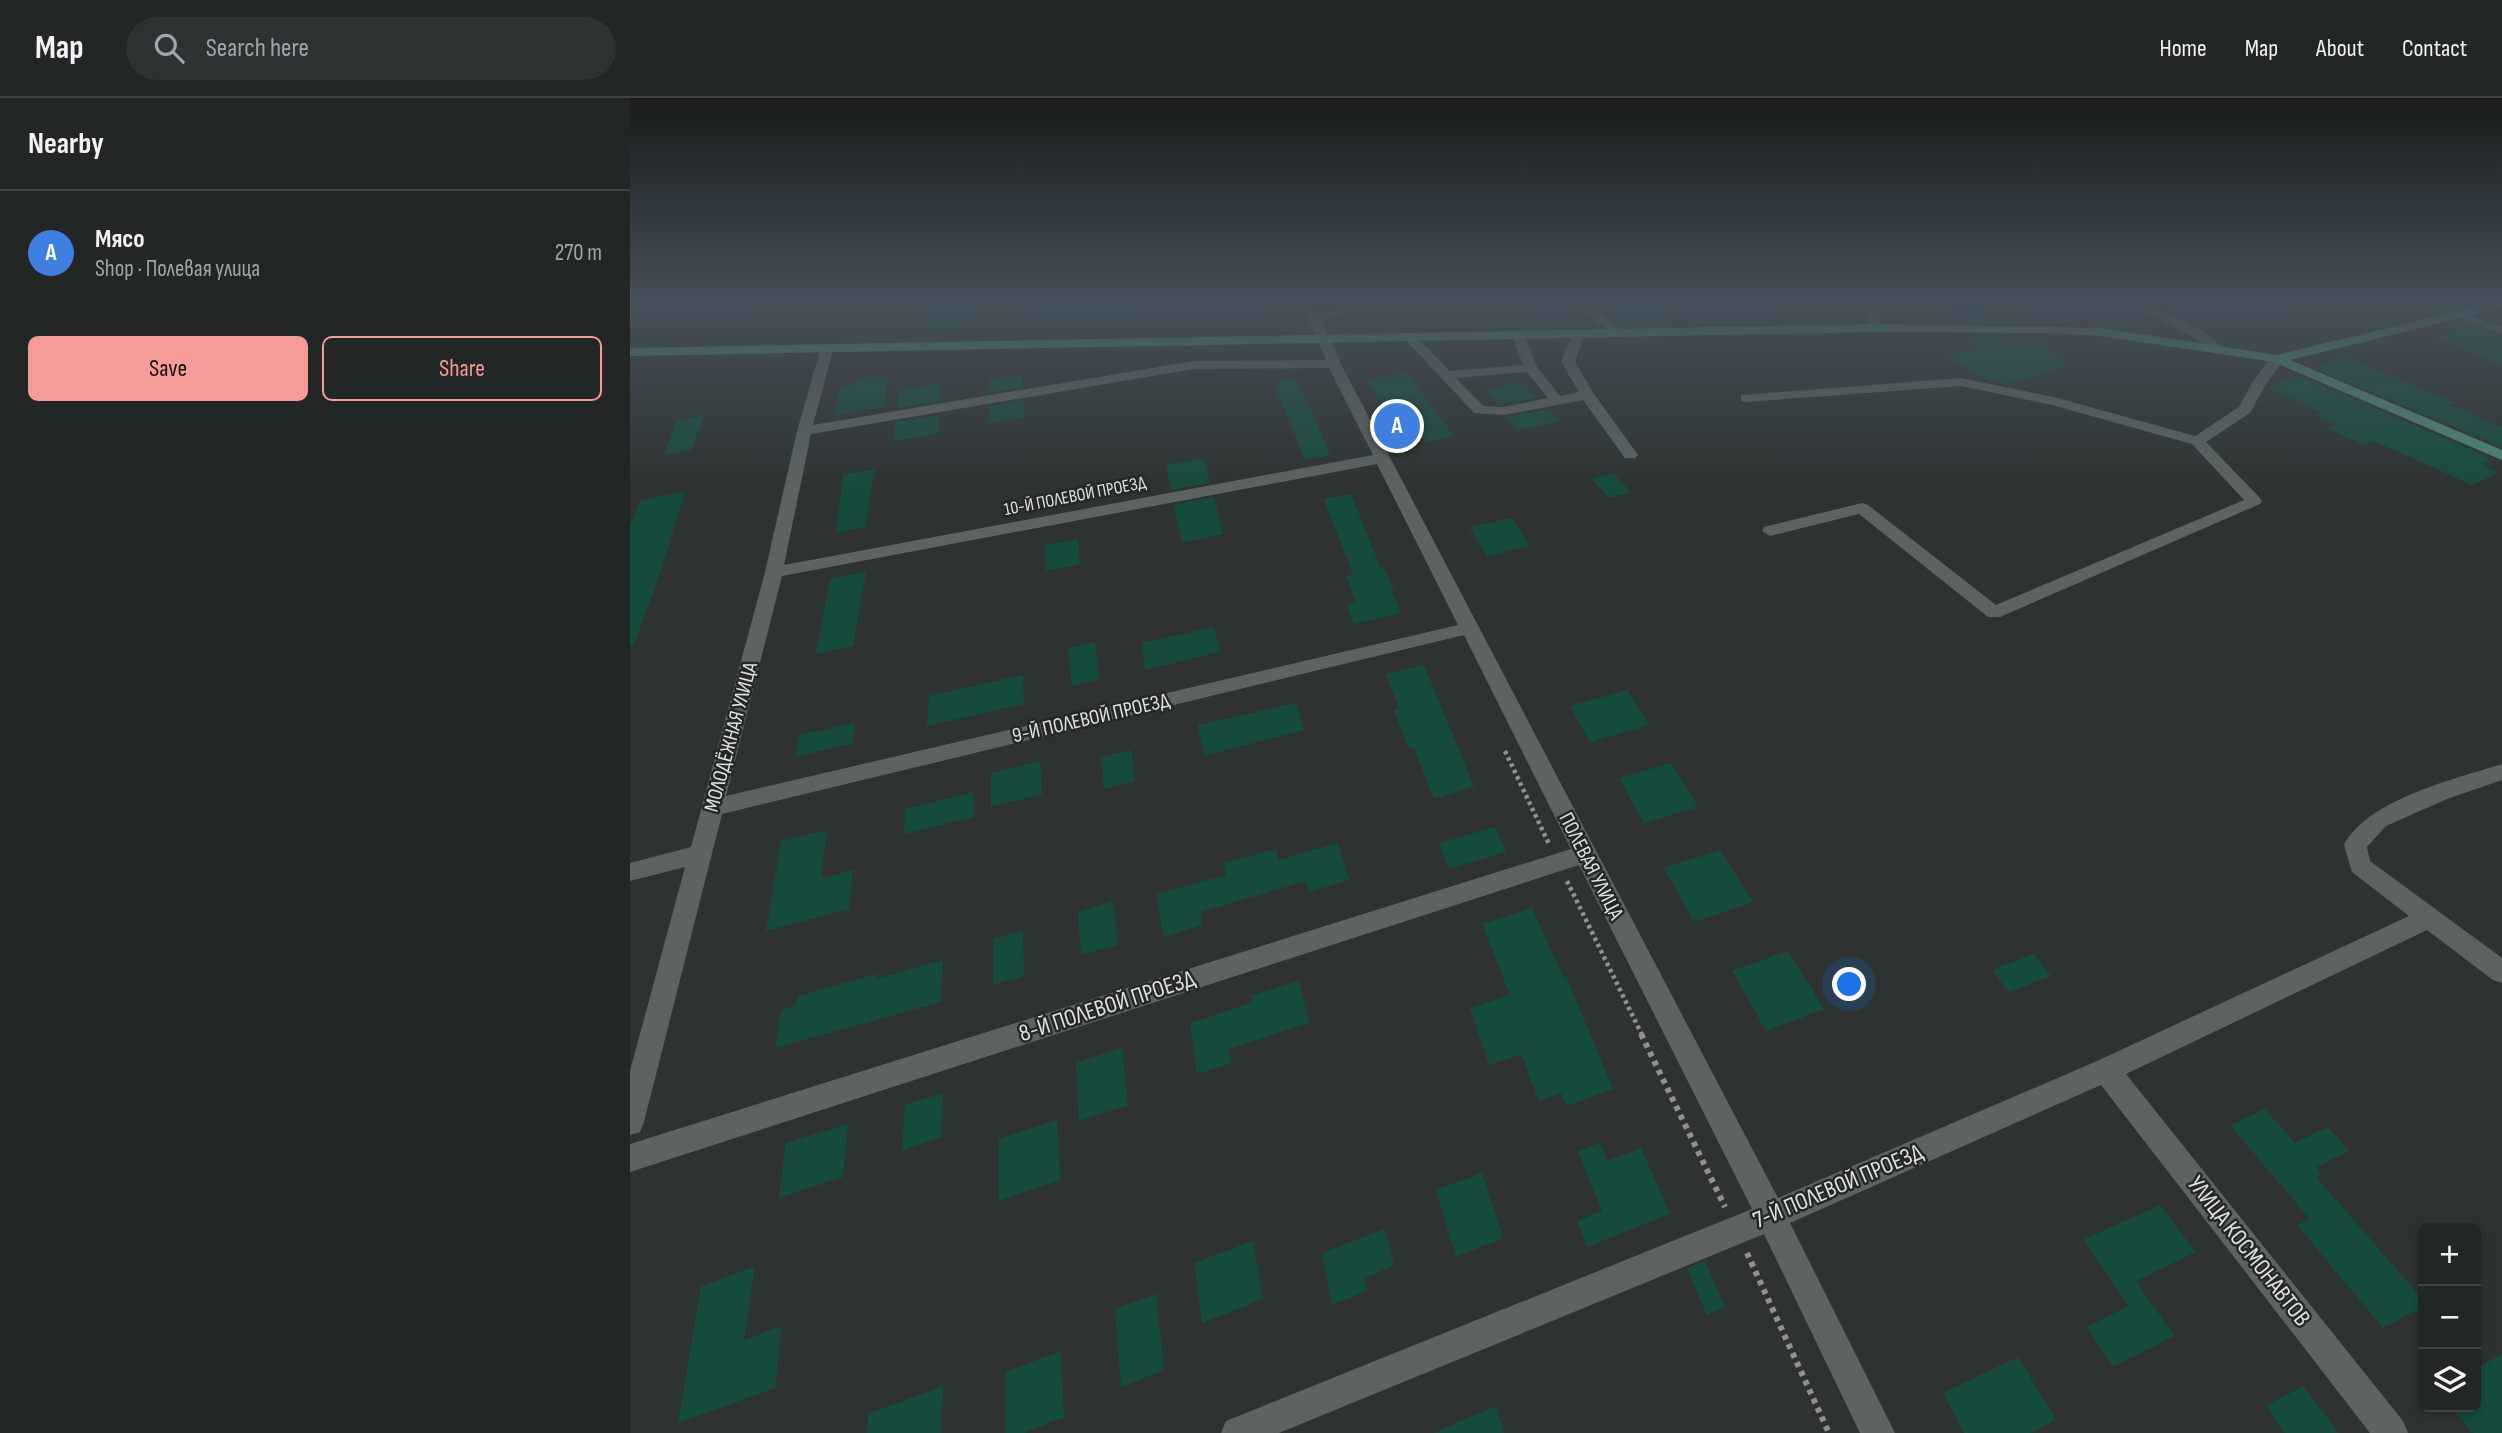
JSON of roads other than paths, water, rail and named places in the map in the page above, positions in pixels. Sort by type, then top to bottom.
[{"type":"main road","points":[[2289,364],[2502,455]]},
{"type":"street","name":"МОЛОДЁЖНАЯ УЛИЦА","points":[[630,1122],[774,572],[804,431],[822,364]]},
{"type":"street","points":[[804,431],[1194,365],[1292,364]]},
{"type":"street","name":"ПОЛЕВАЯ УЛИЦА","points":[[1334,364],[1771,1216],[1878,1433]]},
{"type":"street","points":[[1434,364],[1479,410],[1504,411],[1587,395]]},
{"type":"street","points":[[1530,364],[1557,401]]},
{"type":"street","points":[[1569,364],[1587,395],[1630,455]]},
{"type":"street","points":[[2197,441],[2245,410],[2259,383],[2273,364]]},
{"type":"street","points":[[1444,375],[1531,368]]},
{"type":"street","points":[[1746,398],[1961,382],[2054,401],[2197,441],[2254,501],[1994,613],[1862,508],[1770,531]]},
{"type":"street","name":"10-Й ПОЛЕВОЙ ПРОЕЗД","points":[[774,572],[1383,458]]},
{"type":"street","name":"9-Й ПОЛЕВОЙ ПРОЕЗД","points":[[712,808],[1470,628]]},
{"type":"street","points":[[2502,772],[2439,793],[2378,820],[2355,845],[2360,866],[2502,972]]},
{"type":"street","points":[[630,872],[700,854]]},
{"type":"street","name":"8-Й ПОЛЕВОЙ ПРОЕЗД","points":[[630,1158],[1585,854]]},
{"type":"street","name":"7-Й ПОЛЕВОЙ ПРОЕЗД","points":[[1238,1433],[1771,1216],[2106,1070],[2428,918]]},
{"type":"street","name":"УЛИЦА КОСМОНАВТОВ","points":[[2106,1070],[2391,1433]]},
{"type":"place","name":"Мясо","points":[[1397,426]]}]
